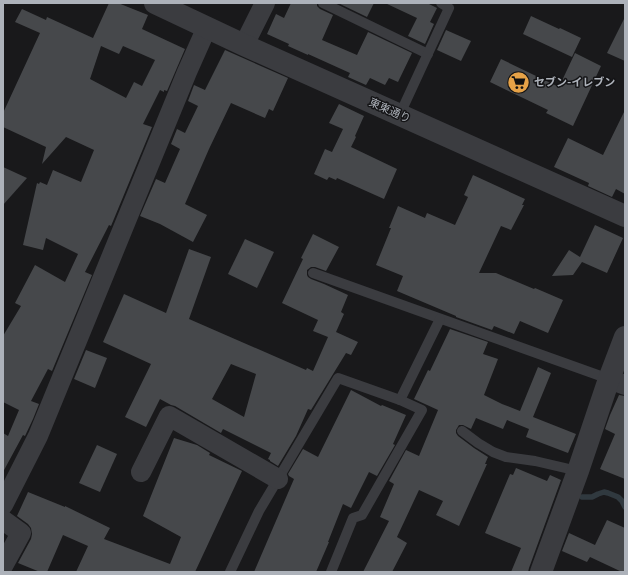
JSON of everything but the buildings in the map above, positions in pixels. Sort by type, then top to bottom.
[{"type":"street","name":"東東通り","points":[[155,3],[244,45],[625,216]]},
{"type":"street","points":[[244,45],[265,3]]},
{"type":"street","points":[[3,505],[38,436],[187,72],[207,27]]},
{"type":"street","points":[[541,572],[578,471],[617,382],[625,337]]},
{"type":"street","points":[[141,472],[169,416],[278,479]]},
{"type":"street","points":[[3,520],[21,533],[3,566]]},
{"type":"lane","points":[[323,3],[428,54]]},
{"type":"lane","points":[[400,114],[449,8],[440,3]]},
{"type":"lane","points":[[313,274],[617,382]]},
{"type":"lane","points":[[400,400],[440,319]]},
{"type":"lane","points":[[230,572],[259,511],[338,378],[400,400],[422,410],[362,515],[353,518],[331,572]]},
{"type":"lane","points":[[462,431],[493,452],[506,457],[535,461],[578,471]]},
{"type":"waterway","points":[[582,497],[592,497],[604,492],[618,497],[625,507]]},
{"type":"place","name":"セブン-イレブン","points":[[519,82]]}]
